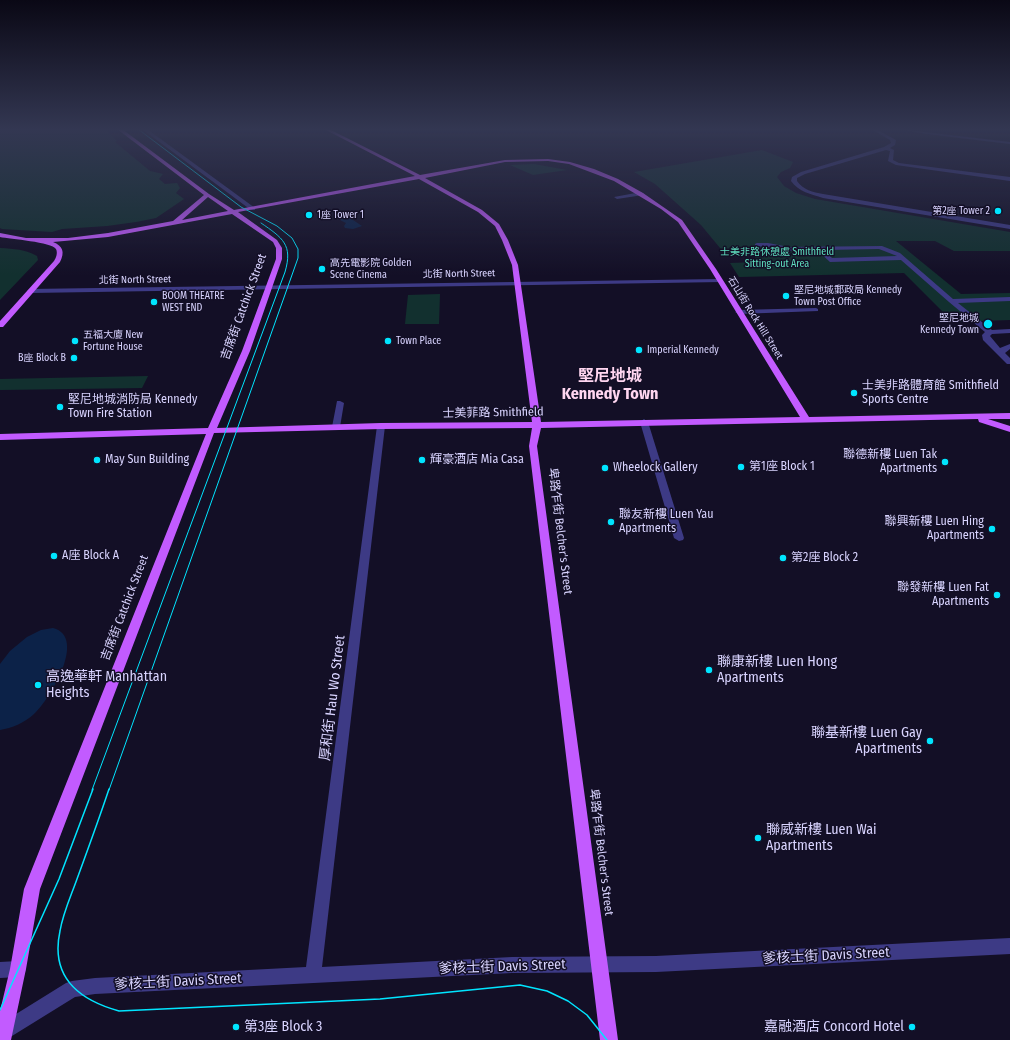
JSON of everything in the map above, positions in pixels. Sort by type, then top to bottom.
[{"type":"main road","name":"吉席街 Catchick Street","points":[[4,1035],[18,969],[32,889],[212,431],[244,356],[279,258],[278,244],[184,178]]},
{"type":"main road","name":"石山街 Rock Hill Street","points":[[41,240],[108,235],[417,178]]},
{"type":"main road","name":"卑路乍街 Belcher's Street","points":[[421,178],[480,211],[497,225],[515,265],[537,425],[533,446],[610,1040]]},
{"type":"main road","name":"石山街 Rock Hill Street","points":[[610,178],[641,194],[663,208],[680,221],[688,230],[806,420]]},
{"type":"main road","points":[[172,224],[196,206],[207,195]]},
{"type":"main road","points":[[0,236],[41,240],[57,246],[60,250],[60,256],[57,262],[0,325]]},
{"type":"main road","name":"士美菲路 Smithfield","points":[[0,437],[381,426],[537,425],[1010,416]]},
{"type":"main road","points":[[960,417],[986,421],[1010,429]]},
{"type":"street","points":[[210,178],[253,209]]},
{"type":"street","points":[[795,178],[794,181],[802,189],[823,196],[1010,228]]},
{"type":"street","points":[[999,178],[1010,179]]},
{"type":"street","points":[[617,197],[641,194]]},
{"type":"street","points":[[757,245],[768,245],[789,249],[880,247],[898,254],[951,301],[990,332],[1010,331]]},
{"type":"street","points":[[818,248],[830,260],[903,258]]},
{"type":"street","name":"北街 North Street","points":[[30,291],[720,281]]},
{"type":"street","points":[[951,301],[1010,299]]},
{"type":"street","points":[[739,312],[816,310]]},
{"type":"street","points":[[990,332],[986,335],[986,338],[1010,362]]},
{"type":"street","points":[[1001,353],[1003,349],[1010,346]]},
{"type":"street","points":[[336,427],[340,403]]},
{"type":"street","points":[[644,422],[679,538]]},
{"type":"street","name":"厚和街 Hau Wo Street","points":[[313,975],[381,426]]},
{"type":"street","name":"爹核士街 Davis Street","points":[[4,1035],[72,989],[138,984],[532,964],[760,960],[1010,946]]},
{"type":"street","points":[[0,970],[18,969]]},
{"type":"green space","points":[[0,178],[160,178],[159,179],[165,184],[177,183],[180,188],[176,193],[184,199],[156,218],[136,222],[107,226],[62,229],[52,232],[0,228]]},
{"type":"green space","name":"士美非路休憩處 Smithfield Sitting-out Area","points":[[644,178],[777,178],[784,186],[796,193],[815,199],[1010,232],[1010,251],[954,251],[935,241],[896,241],[961,294],[1010,293],[1010,320],[953,322],[904,273],[739,277],[730,263],[758,262],[752,253],[725,254],[701,225],[655,184]]},
{"type":"green space","points":[[0,248],[28,252],[37,256],[38,260],[0,300]]},
{"type":"green space","points":[[440,294],[439,324],[405,324],[408,295]]},
{"type":"green space","points":[[148,376],[142,388],[0,390],[0,379]]},
{"type":"water","points":[[342,218],[350,218],[362,226],[353,229],[345,228],[344,226],[346,223],[340,220]]},
{"type":"water","points":[[53,628],[63,634],[67,643],[66,656],[56,683],[41,707],[34,714],[18,725],[0,730],[0,664],[10,651],[27,637],[41,630]]},
{"type":"tram line","points":[[109,790],[298,258],[298,249],[292,238],[277,226],[241,207],[202,178]]},
{"type":"tram line","points":[[92,790],[285,272],[288,255],[287,249],[280,238],[261,223]]},
{"type":"tram line","points":[[0,1010],[59,879],[93,789]]},
{"type":"tram line","points":[[109,789],[65,911],[61,924],[58,947],[59,961],[64,974],[80,993],[92,1000],[119,1011],[380,999],[520,985],[547,991],[568,1001],[587,1015],[607,1040]]},
{"type":"place","name":"第2座 Tower 2","points":[[998,211]]},
{"type":"place","name":"1座 Tower 1","points":[[309,215]]},
{"type":"place","name":"高先電影院 Golden Scene Cinema","points":[[322,269]]},
{"type":"place","name":"堅尼地城郵政局 Kennedy Town Post Office","points":[[786,296]]},
{"type":"place","name":"BOOM THEATRE WEST END","points":[[154,302]]},
{"type":"place","name":"堅尼地城 Kennedy Town","points":[[988,324]]},
{"type":"place","name":"五福大廈 New Fortune House","points":[[75,341]]},
{"type":"place","name":"Town Place","points":[[388,341]]},
{"type":"place","name":"Imperial Kennedy","points":[[639,350]]},
{"type":"place","name":"B座 Block B","points":[[74,358]]},
{"type":"place","name":"士美非路體育館 Smithfield Sports Centre","points":[[854,393]]},
{"type":"place","name":"堅尼地城消防局 Kennedy Town Fire Station","points":[[60,407]]},
{"type":"place","name":"May Sun Building","points":[[97,460]]},
{"type":"place","name":"輝豪酒店 Mia Casa","points":[[422,460]]},
{"type":"place","name":"聯德新樓 Luen Tak Apartments","points":[[945,462]]},
{"type":"place","name":"第1座 Block 1","points":[[741,467]]},
{"type":"place","name":"Wheelock Gallery","points":[[605,468]]},
{"type":"place","name":"聯友新樓 Luen Yau Apartments","points":[[611,522]]},
{"type":"place","name":"聯興新樓 Luen Hing Apartments","points":[[992,529]]},
{"type":"place","name":"A座 Block A","points":[[54,556]]},
{"type":"place","name":"第2座 Block 2","points":[[783,558]]},
{"type":"place","name":"聯發新樓 Luen Fat Apartments","points":[[997,595]]},
{"type":"place","name":"聯康新樓 Luen Hong Apartments","points":[[709,670]]},
{"type":"place","name":"高逸華軒 Manhattan Heights","points":[[38,685]]},
{"type":"place","name":"聯基新樓 Luen Gay Apartments","points":[[930,741]]},
{"type":"place","name":"聯威新樓 Luen Wai Apartments","points":[[758,838]]},
{"type":"place","name":"第3座 Block 3","points":[[236,1027]]},
{"type":"place","name":"嘉融酒店 Concord Hotel","points":[[912,1027]]},
{"type":"district","name":"堅尼地城 Kennedy Town","points":[[610,386]]}]
